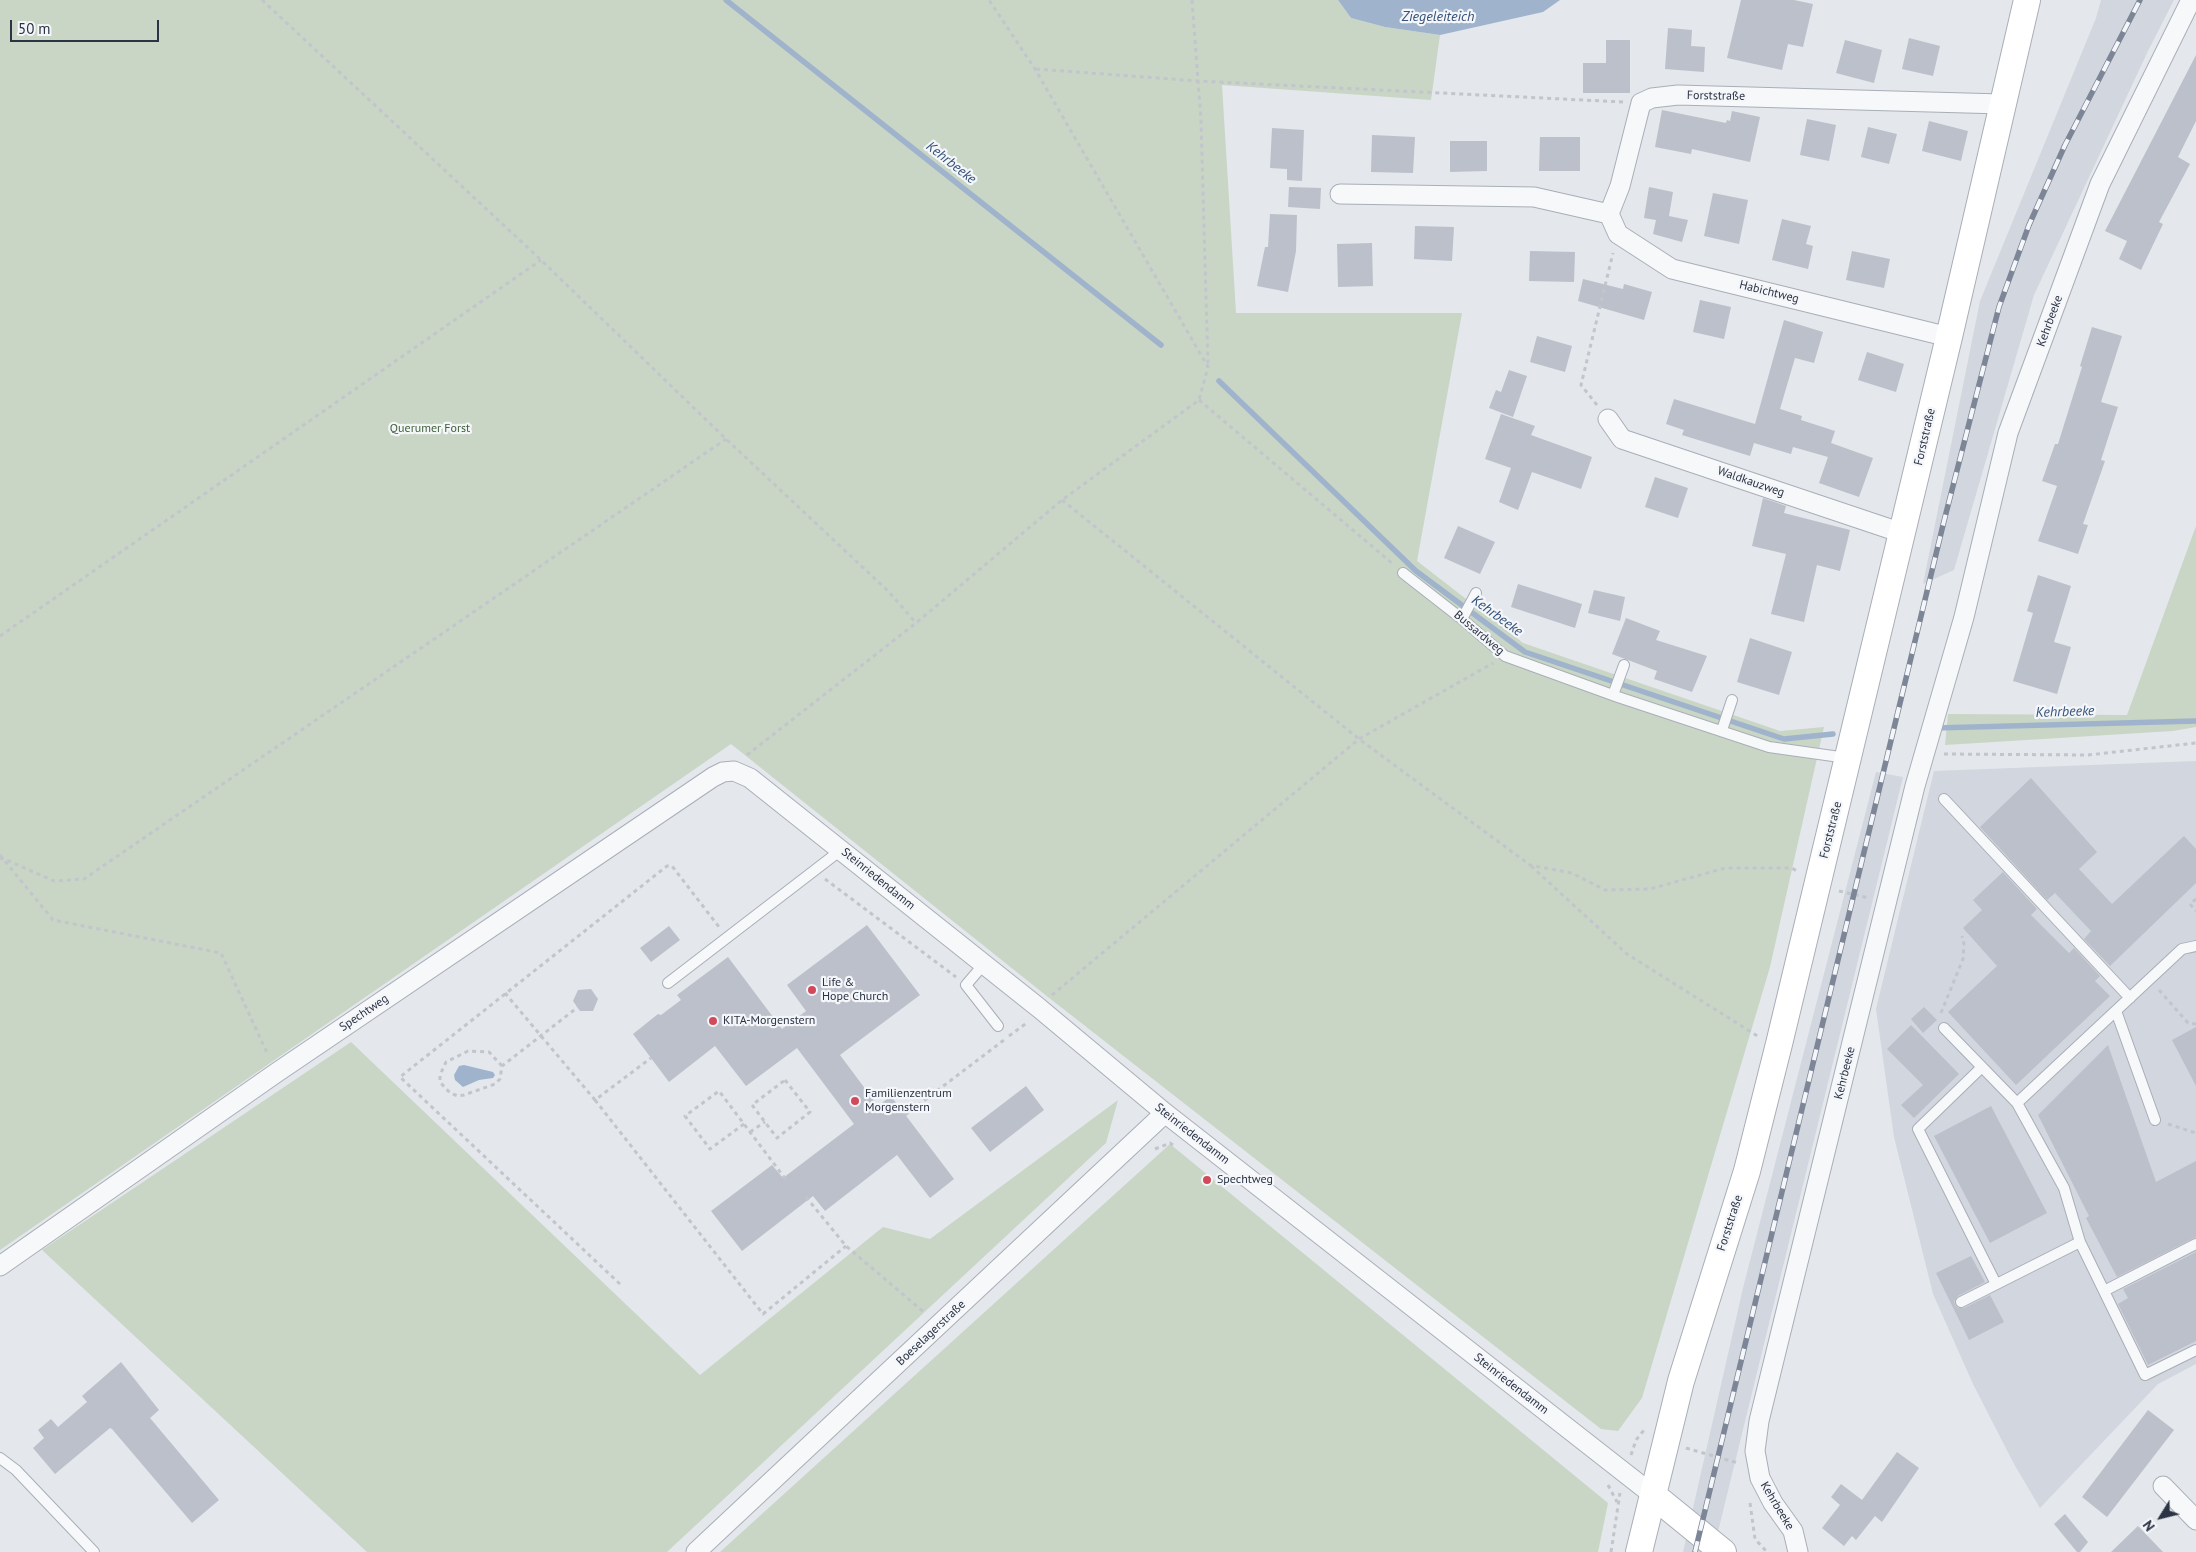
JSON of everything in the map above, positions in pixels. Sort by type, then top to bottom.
[{"type":"main road","name":"Forststraße","points":[[1639,1552],[1652,1495],[1655,1437],[1702,1310],[1746,1171],[1779,1044],[1949,337],[2027,0]]},
{"type":"main road","name":"Steinriedendamm","points":[[1652,1495],[1723,1552]]},
{"type":"street","name":"Kehrbeeke","points":[[1798,1552],[1793,1531],[1772,1502],[1760,1478],[1755,1451],[1756,1435],[1919,772],[1926,754],[1964,617],[2008,433],[2100,184],[2191,0]]},
{"type":"street","name":"Forststraße","points":[[1641,103],[1652,98],[1678,95],[2002,104]]},
{"type":"street","points":[[1618,234],[1609,214],[1620,186],[1641,103]]},
{"type":"street","points":[[1340,194],[1534,196],[1609,214]]},
{"type":"street","name":"Habichtweg","points":[[1618,234],[1672,269],[1949,337]]},
{"type":"street","name":"Waldkauzweg","points":[[1608,419],[1622,439],[1902,533]]},
{"type":"street","name":"Steinriedendamm","points":[[734,771],[750,778],[1039,1008],[1165,1113],[1652,1495]]},
{"type":"street","name":"Spechtweg","points":[[0,1266],[276,1073],[713,776],[723,772],[734,771]]},
{"type":"street","name":"Boeselagerstraße","points":[[696,1552],[1165,1113]]},
{"type":"street","points":[[2163,1486],[2196,1520]]},
{"type":"lane","name":"Bussardweg","points":[[1404,573],[1505,656],[1613,695],[1769,747],[1848,758]]},
{"type":"lane","points":[[1462,619],[1476,592]]},
{"type":"lane","points":[[1613,695],[1624,665]]},
{"type":"lane","points":[[1722,730],[1732,700]]},
{"type":"lane","points":[[1944,799],[2130,998]]},
{"type":"lane","points":[[668,983],[841,850]]},
{"type":"lane","points":[[2017,1103],[2182,949],[2196,946]]},
{"type":"lane","points":[[984,964],[966,985],[998,1026]]},
{"type":"lane","points":[[2116,1012],[2155,1120]]},
{"type":"lane","points":[[1944,1028],[2017,1103],[2064,1188],[2080,1242],[2145,1376],[2196,1350]]},
{"type":"lane","points":[[1982,1067],[1918,1129],[1996,1284]]},
{"type":"lane","points":[[1960,1302],[2080,1242]]},
{"type":"lane","points":[[2104,1291],[2196,1244]]},
{"type":"lane","points":[[0,1458],[16,1470],[94,1552]]},
{"type":"path","points":[[262,0],[541,260],[726,439],[888,591],[916,623]]},
{"type":"path","points":[[989,0],[1035,69],[1208,367]]},
{"type":"path","points":[[734,771],[750,752],[916,623],[1062,500],[1198,400],[1208,367],[1201,120],[1192,0]]},
{"type":"path","points":[[1035,69],[1198,81],[1641,103]]},
{"type":"path","points":[[1608,419],[1580,385],[1618,234]]},
{"type":"path","points":[[0,636],[541,260]]},
{"type":"path","points":[[1198,400],[1404,573]]},
{"type":"path","points":[[1,858],[54,881],[84,878],[726,439]]},
{"type":"path","points":[[1062,500],[1359,739],[1530,865],[1627,954],[1755,1036],[1779,1044]]},
{"type":"path","points":[[905,1115],[1027,1023],[1048,997],[1359,739],[1505,656]]},
{"type":"path","points":[[1926,754],[2088,755],[2196,743]]},
{"type":"path","points":[[1,858],[53,920],[220,954],[276,1073]]},
{"type":"path","points":[[1530,865],[1572,874],[1605,890],[1650,889],[1725,868],[1792,868],[1817,886],[1887,900]]},
{"type":"path","points":[[620,1284],[400,1077],[667,866],[672,866],[727,938]]},
{"type":"path","points":[[813,871],[966,985]]},
{"type":"path","points":[[2196,899],[2190,904],[2196,911]]},
{"type":"path","points":[[1944,1028],[1940,1015],[1963,959],[1964,944],[1962,936]]},
{"type":"path","points":[[2150,980],[2188,1023],[2196,1024]]},
{"type":"path","points":[[505,993],[595,1100],[763,1314],[846,1246]]},
{"type":"path","points":[[502,1066],[489,1052],[468,1051],[446,1062],[440,1075],[440,1082],[450,1093],[464,1096],[495,1084],[500,1080],[502,1066],[578,1007]]},
{"type":"path","points":[[595,1100],[651,1058]]},
{"type":"path","points":[[785,1080],[810,1112],[777,1138],[764,1122],[752,1105],[785,1080]]},
{"type":"path","points":[[744,1124],[710,1149],[685,1116],[719,1091],[788,1181]]},
{"type":"path","points":[[2155,1120],[2196,1133]]},
{"type":"path","points":[[750,1132],[764,1122]]},
{"type":"path","points":[[1152,1150],[1170,1144],[1177,1146]]},
{"type":"path","points":[[806,1197],[846,1246],[940,1325]]},
{"type":"path","points":[[1636,1440],[1655,1437],[1743,1465]]},
{"type":"path","points":[[1606,1483],[1617,1502],[1610,1552]]},
{"type":"path","points":[[1750,1495],[1755,1539],[1767,1552]]},
{"type":"shaded area","points":[[2101,0],[2174,0],[2148,51],[2034,295],[1954,570],[1923,584],[1980,301],[2096,18]]},
{"type":"shaded area","points":[[2196,761],[2196,1364],[2158,1384],[2040,1508],[2014,1464],[1973,1384],[1933,1294],[1894,1137],[1876,1009],[1934,771]]},
{"type":"shaded area","points":[[1876,772],[1903,777],[1713,1552],[1683,1552],[1743,1288]]},
{"type":"green space","name":"Querumer Forst","points":[[0,0],[1338,0],[1351,18],[1385,27],[1440,35],[1431,100],[1222,85],[1236,313],[1462,313],[1417,561],[1523,643],[1780,731],[1824,727],[1770,967],[1642,1398],[1618,1431],[1601,1429],[1048,997],[731,744],[0,1250]]},
{"type":"green space","points":[[2196,526],[2196,727],[2173,731],[1945,745],[1948,714],[2127,715]]},
{"type":"green space","points":[[351,1042],[700,1375],[883,1227],[930,1239],[1118,1100],[1106,1143],[667,1552],[367,1552],[42,1250]]},
{"type":"green space","points":[[1170,1144],[1608,1503],[1598,1552],[720,1552]]},
{"type":"water","name":"Ziegeleiteich","points":[[1338,0],[1560,0],[1543,12],[1440,35],[1385,27],[1351,18]]},
{"type":"water","points":[[464,1065],[493,1072],[495,1075],[493,1078],[479,1080],[463,1087],[455,1080],[454,1075],[459,1066]]},
{"type":"building","points":[[1741,0],[1794,0],[1813,4],[1803,47],[1788,44],[1782,70],[1727,58]]},
{"type":"building","points":[[1668,28],[1692,30],[1691,46],[1705,47],[1704,72],[1665,69]]},
{"type":"building","points":[[1909,38],[1940,46],[1933,76],[1902,69]]},
{"type":"building","points":[[1606,40],[1630,40],[1630,93],[1583,93],[1583,63],[1606,63]]},
{"type":"building","points":[[1845,40],[1882,50],[1874,83],[1836,73]]},
{"type":"building","points":[[2196,55],[2196,121],[2178,157],[2190,164],[2159,222],[2163,224],[2141,270],[2119,259],[2127,241],[2105,231]]},
{"type":"building","points":[[1662,110],[1726,123],[1727,120],[1730,121],[1732,111],[1760,117],[1750,162],[1692,149],[1691,154],[1655,147]]},
{"type":"building","points":[[1807,119],[1836,125],[1829,161],[1800,155]]},
{"type":"building","points":[[1929,121],[1968,131],[1961,161],[1922,151]]},
{"type":"building","points":[[1868,127],[1897,134],[1889,164],[1861,157]]},
{"type":"building","points":[[1272,128],[1304,130],[1302,181],[1287,180],[1287,169],[1270,168]]},
{"type":"building","points":[[1372,135],[1415,137],[1413,173],[1371,172]]},
{"type":"building","points":[[1540,137],[1580,137],[1580,171],[1539,171]]},
{"type":"building","points":[[1450,141],[1487,141],[1487,171],[1450,172]]},
{"type":"building","points":[[1289,187],[1321,188],[1320,209],[1288,207]]},
{"type":"building","points":[[1649,187],[1673,192],[1669,216],[1688,220],[1682,242],[1653,234],[1656,220],[1644,218]]},
{"type":"building","points":[[1713,193],[1748,200],[1739,244],[1704,236]]},
{"type":"building","points":[[1270,214],[1297,215],[1296,251],[1288,292],[1257,286],[1265,247],[1268,247]]},
{"type":"building","points":[[1782,219],[1811,226],[1806,244],[1813,246],[1808,269],[1772,260]]},
{"type":"building","points":[[1415,226],[1454,227],[1452,261],[1414,259]]},
{"type":"building","points":[[1372,243],[1373,286],[1338,287],[1337,244]]},
{"type":"building","points":[[1530,251],[1575,252],[1574,282],[1529,281]]},
{"type":"building","points":[[1852,251],[1890,259],[1884,288],[1846,280]]},
{"type":"building","points":[[1583,279],[1623,289],[1624,284],[1652,292],[1644,320],[1578,301]]},
{"type":"building","points":[[1700,300],[1731,307],[1724,339],[1693,332]]},
{"type":"building","points":[[1784,320],[1823,332],[1814,363],[1795,358],[1780,409],[1802,416],[1801,420],[1835,431],[1831,443],[1873,458],[1859,497],[1819,483],[1828,457],[1793,447],[1791,454],[1754,443],[1750,456],[1682,435],[1684,430],[1666,424],[1674,399],[1755,424]]},
{"type":"building","points":[[2092,327],[2122,336],[2101,402],[2118,407],[2101,460],[2105,461],[2083,524],[2088,525],[2078,554],[2038,541],[2057,486],[2042,481],[2055,444],[2058,444],[2082,367],[2080,366]]},
{"type":"building","points":[[1537,336],[1572,346],[1565,372],[1530,362]]},
{"type":"building","points":[[1867,352],[1904,364],[1896,392],[1858,380]]},
{"type":"building","points":[[1509,370],[1527,376],[1513,417],[1489,408],[1496,390],[1501,392]]},
{"type":"building","points":[[1501,414],[1535,426],[1531,435],[1592,457],[1581,489],[1532,472],[1518,510],[1499,502],[1511,468],[1485,459]]},
{"type":"building","points":[[1655,477],[1688,488],[1678,518],[1645,507]]},
{"type":"building","points":[[1763,498],[1786,506],[1784,513],[1850,530],[1840,571],[1817,565],[1804,622],[1771,614],[1786,554],[1752,546]]},
{"type":"building","points":[[1458,526],[1495,542],[1480,574],[1444,558]]},
{"type":"building","points":[[2038,575],[2071,586],[2054,642],[2071,647],[2057,694],[2013,681],[2033,613],[2027,611]]},
{"type":"building","points":[[1518,584],[1582,604],[1575,628],[1511,607]]},
{"type":"building","points":[[1594,590],[1625,597],[1620,621],[1588,613]]},
{"type":"building","points":[[1626,618],[1660,631],[1656,640],[1707,656],[1692,692],[1654,679],[1657,671],[1612,654]]},
{"type":"building","points":[[1750,638],[1792,652],[1779,695],[1737,682]]},
{"type":"building","points":[[2031,778],[2097,852],[2079,869],[2112,904],[2184,836],[2196,849],[2196,883],[2110,966],[2084,939],[2091,931],[2055,893],[2047,900],[1980,827]]},
{"type":"building","points":[[2003,872],[2037,909],[2031,915],[2069,953],[2074,948],[2100,976],[2095,981],[2110,996],[2016,1085],[1948,1012],[1997,966],[1963,928],[1982,910],[1973,900]]},
{"type":"building","points":[[867,925],[920,995],[840,1055],[878,1106],[891,1096],[954,1179],[930,1198],[897,1155],[825,1211],[813,1196],[742,1251],[711,1211],[772,1165],[783,1178],[854,1124],[797,1048],[746,1086],[715,1046],[669,1082],[633,1034],[658,1014],[661,1015],[681,1000],[677,995],[728,957],[782,1029],[806,1011],[787,985]]},
{"type":"building","points":[[669,926],[680,940],[651,962],[640,948]]},
{"type":"building","points":[[591,989],[598,999],[593,1011],[580,1011],[573,1001],[578,990]]},
{"type":"building","points":[[1924,1007],[1937,1020],[1923,1033],[1911,1019]]},
{"type":"building","points":[[1911,1025],[1959,1074],[1914,1118],[1901,1105],[1923,1085],[1887,1049]]},
{"type":"building","points":[[2196,1027],[2196,1086],[2172,1040]]},
{"type":"building","points":[[2108,1045],[2156,1182],[2196,1161],[2196,1237],[2117,1277],[2086,1218],[2089,1216],[2038,1115]]},
{"type":"building","points":[[1026,1086],[1044,1110],[990,1152],[971,1128]]},
{"type":"building","points":[[1991,1106],[2047,1213],[1990,1243],[1934,1136]]},
{"type":"building","points":[[2196,1252],[2196,1341],[2148,1365],[2118,1304],[2128,1298],[2123,1289]]},
{"type":"building","points":[[1971,1256],[1985,1282],[1958,1296],[1954,1301],[1955,1305],[1958,1308],[1964,1308],[1990,1295],[2004,1322],[1969,1340],[1936,1273]]},
{"type":"building","points":[[121,1362],[159,1410],[150,1418],[219,1500],[192,1523],[110,1428],[55,1474],[33,1448],[44,1438],[38,1430],[51,1419],[58,1427],[87,1402],[82,1396]]},
{"type":"building","points":[[2148,1410],[2174,1430],[2107,1517],[2082,1497]]},
{"type":"building","points":[[1897,1452],[1919,1468],[1882,1522],[1875,1516],[1856,1540],[1852,1536],[1844,1546],[1822,1528],[1840,1505],[1831,1497],[1841,1484],[1862,1500]]},
{"type":"building","points":[[2065,1514],[2088,1542],[2080,1552],[2077,1552],[2054,1524]]},
{"type":"building","points":[[2138,1526],[2163,1552],[2111,1552]]},
{"type":"waterway","name":"Kehrbeeke","points":[[726,0],[1161,345]]},
{"type":"waterway","name":"Kehrbeeke","points":[[1219,381],[1416,571],[1525,652],[1784,739],[1833,734]]},
{"type":"waterway","name":"Kehrbeeke","points":[[1935,728],[2196,721]]},
{"type":"railway","points":[[1695,1552],[1944,521],[1999,307],[2029,225],[2065,145],[2140,0]]},
{"type":"place","name":"Life & Hope Church","points":[[812,990]]},
{"type":"place","name":"KITA-Morgenstern","points":[[713,1021]]},
{"type":"place","name":"Familienzentrum Morgenstern","points":[[855,1101]]},
{"type":"place","name":"Spechtweg","points":[[1207,1180]]}]
